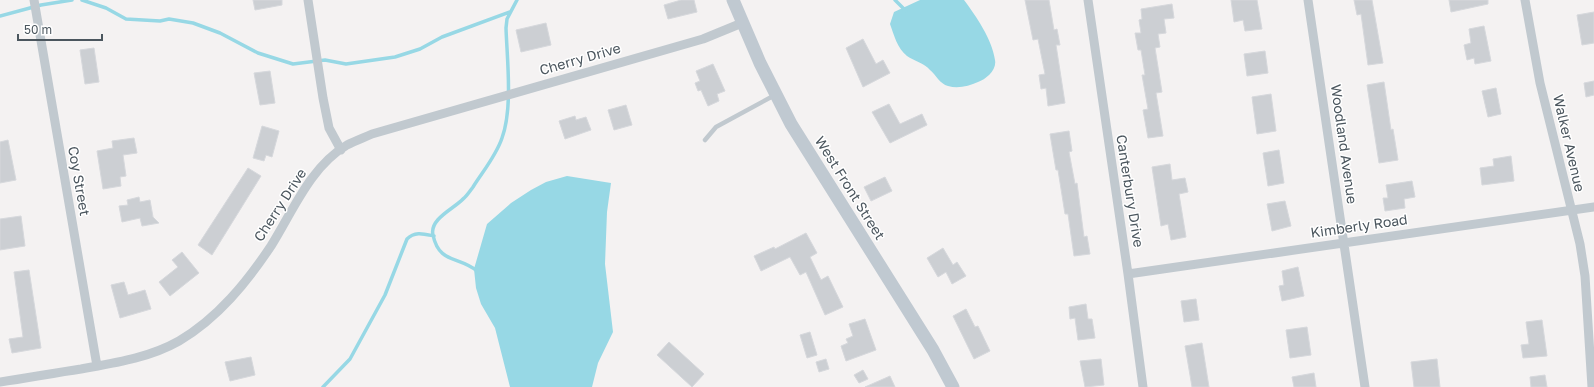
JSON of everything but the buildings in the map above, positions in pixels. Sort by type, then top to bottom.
[{"type":"street","name":"Coy Street","points":[[34,0],[97,366]]},
{"type":"street","points":[[308,0],[323,98],[330,128],[341,150]]},
{"type":"street","name":"West Front Street","points":[[732,0],[775,96],[811,158],[933,350],[953,387]]},
{"type":"street","name":"Canterbury Drive","points":[[1088,0],[1143,387]]},
{"type":"street","name":"Woodland Avenue","points":[[1308,0],[1365,387]]},
{"type":"street","name":"Walker Avenue","points":[[1525,0],[1540,83],[1570,210],[1580,244],[1585,276],[1592,387]]},
{"type":"street","name":"Cherry Drive","points":[[0,382],[97,366],[143,356],[178,341],[199,327],[223,306],[248,279],[271,245],[303,192],[322,166],[346,146],[372,134],[703,39],[742,23]]},
{"type":"street","name":"Kimberly Road","points":[[1128,274],[1594,207]]},
{"type":"lane","points":[[704,140],[716,127],[775,96]]},
{"type":"water","points":[[920,0],[964,0],[983,28],[991,44],[995,60],[993,71],[981,81],[967,86],[948,86],[940,81],[925,66],[907,56],[896,41],[890,24],[894,12]]},
{"type":"water","points":[[567,176],[611,183],[607,212],[605,264],[613,332],[598,363],[592,387],[510,387],[495,328],[481,304],[476,288],[474,269],[487,224],[511,203],[531,190],[546,182]]},
{"type":"waterway","points":[[0,16],[41,5],[72,0]]},
{"type":"waterway","points":[[82,0],[106,8],[126,19],[160,21],[169,19],[193,23],[220,33],[258,53],[293,64],[325,60],[346,64],[395,57],[420,49],[442,37],[510,12]]},
{"type":"waterway","points":[[477,271],[470,266],[450,258],[440,251],[433,235],[433,229],[439,219],[466,196],[493,157],[502,138],[507,113],[508,98],[506,28],[507,19],[517,0]]},
{"type":"waterway","points":[[895,0],[906,11]]},
{"type":"waterway","points":[[323,387],[350,359],[385,295],[407,239],[416,234],[434,236]]}]
